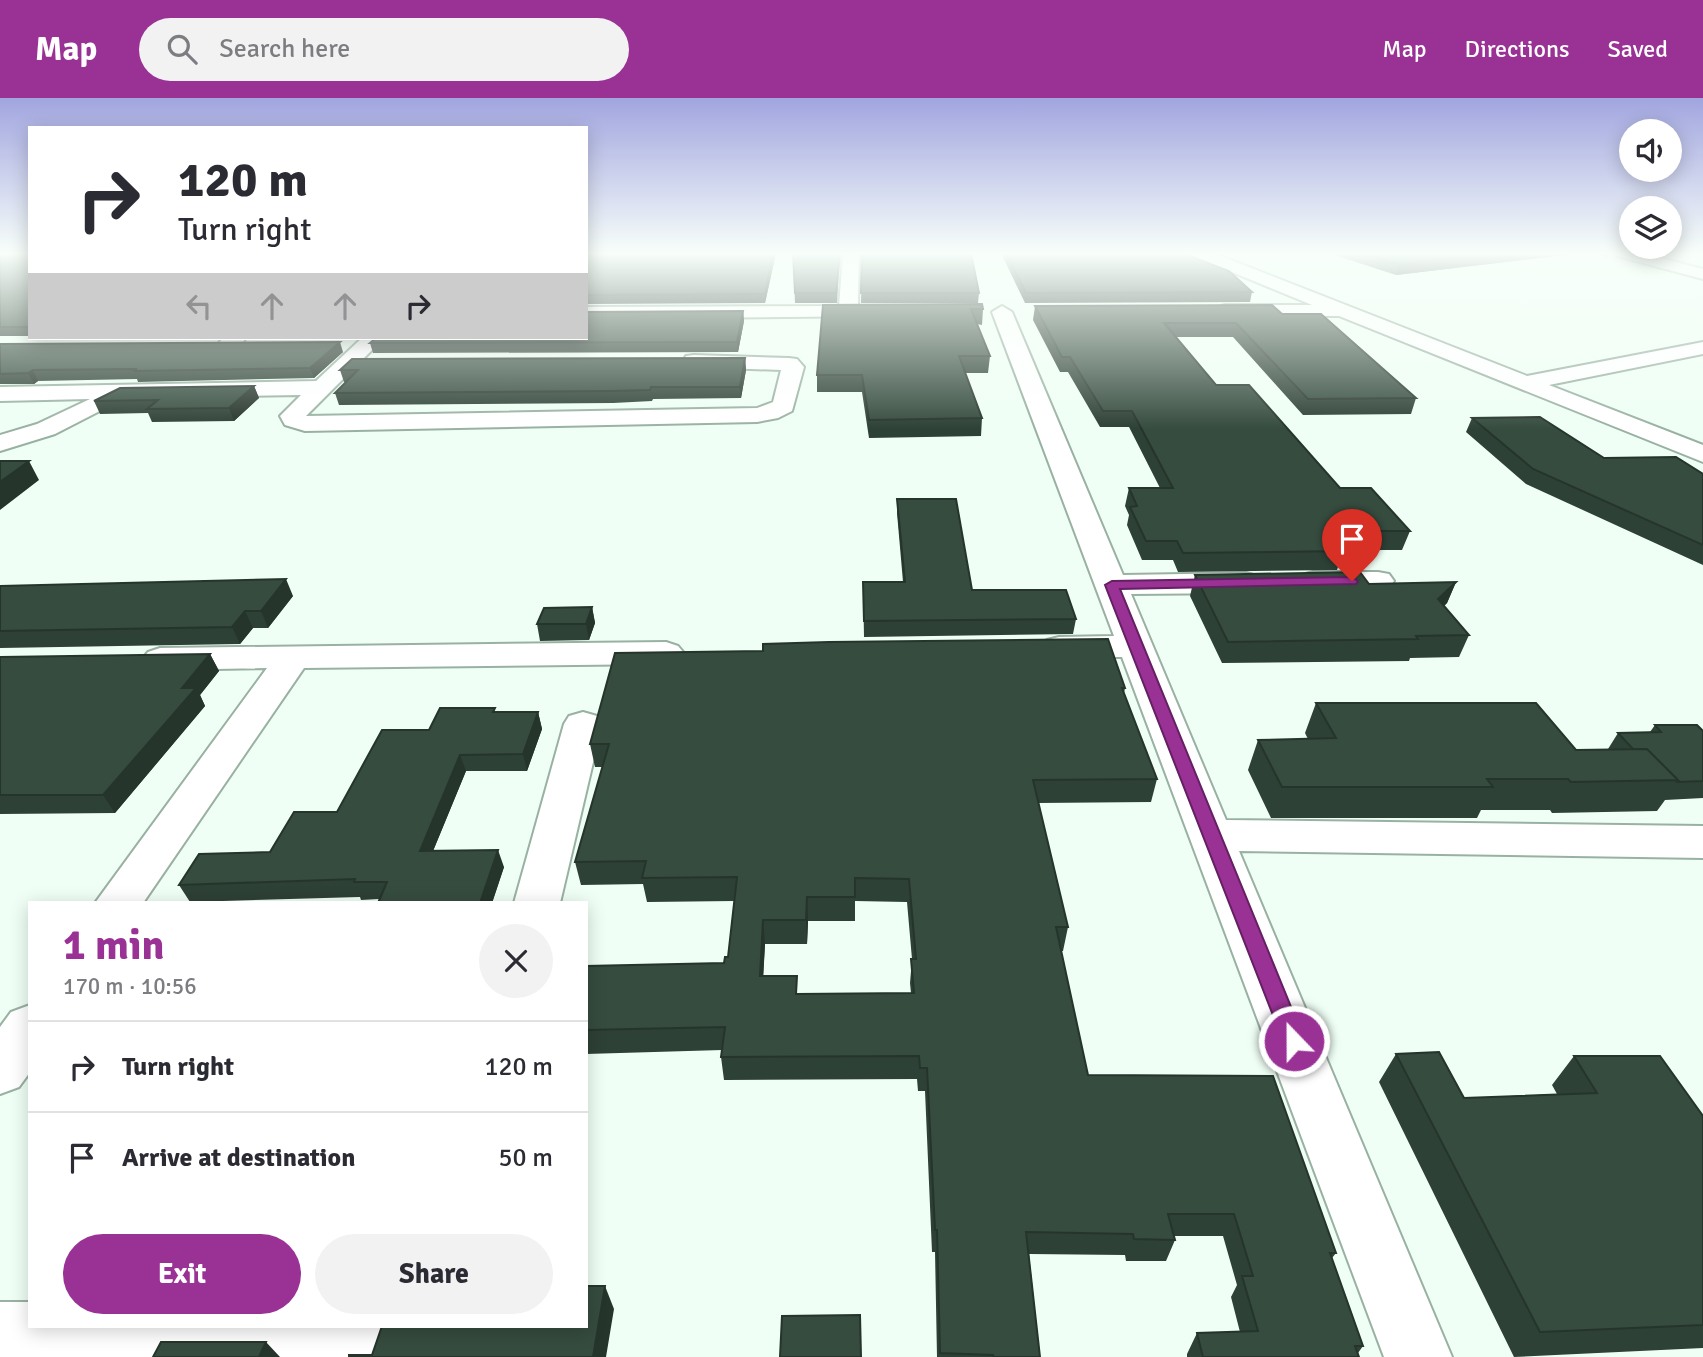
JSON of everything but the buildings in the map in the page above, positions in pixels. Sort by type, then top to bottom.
[{"type":"street","points":[[588,313],[890,312]]},
{"type":"street","points":[[1006,312],[1418,1357]]},
{"type":"street","points":[[1345,312],[1703,454]]},
{"type":"street","points":[[373,347],[346,352],[320,388],[292,416],[294,420],[305,424],[757,415],[770,413],[784,406],[793,367],[769,361],[674,361]]},
{"type":"street","points":[[1524,383],[1703,348]]},
{"type":"street","points":[[0,443],[32,435],[69,420],[165,368]]},
{"type":"street","points":[[0,394],[320,388]]},
{"type":"street","points":[[1112,585],[1378,581]]},
{"type":"street","points":[[1025,648],[1136,646]]},
{"type":"street","points":[[126,660],[694,652]]},
{"type":"street","points":[[119,901],[293,658]]},
{"type":"street","points":[[538,901],[583,724]]},
{"type":"street","points":[[1212,835],[1703,842]]},
{"type":"street","points":[[0,1070],[28,1031]]},
{"type":"street","points":[[0,1335],[325,1337],[352,1328]]},
{"type":"route","points":[[1294,1041],[1112,585],[1352,581]]}]
